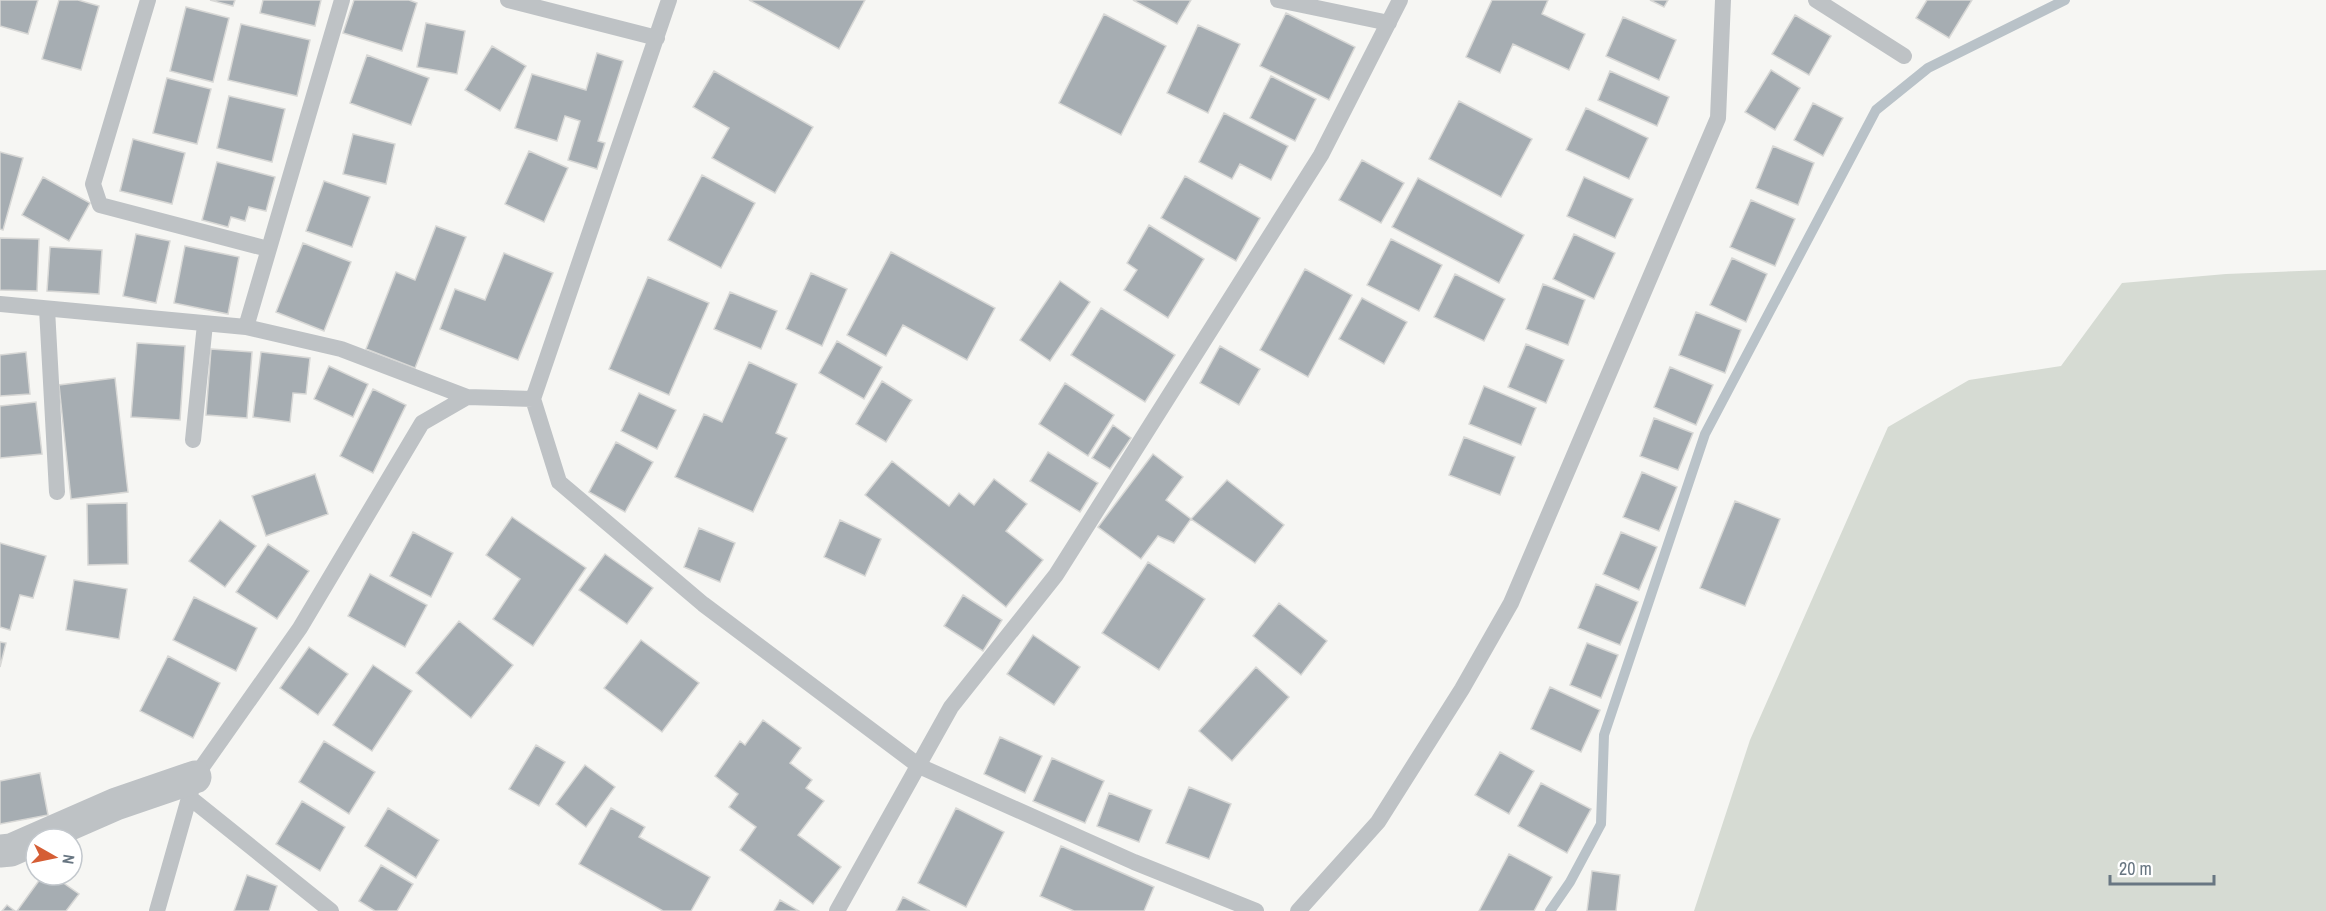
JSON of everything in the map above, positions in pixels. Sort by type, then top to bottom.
[{"type":"street","points":[[63,827],[116,804],[192,787]]},
{"type":"street","points":[[0,850],[11,850],[24,844]]},
{"type":"lane","points":[[148,0],[93,184],[100,205],[268,249]]},
{"type":"lane","points":[[246,327],[342,0]]},
{"type":"lane","points":[[507,0],[657,38]]},
{"type":"lane","points":[[669,0],[533,399],[559,482],[703,604],[919,766],[1134,862],[1256,911]]},
{"type":"lane","points":[[1278,0],[1389,23]]},
{"type":"lane","points":[[837,911],[951,707],[1056,575],[1321,155],[1400,0]]},
{"type":"lane","points":[[1298,911],[1378,822],[1462,689],[1511,603],[1718,118],[1723,0]]},
{"type":"lane","points":[[1816,0],[1904,56]]},
{"type":"lane","points":[[0,304],[246,327],[341,349],[467,397],[533,399]]},
{"type":"lane","points":[[47,309],[57,492]]},
{"type":"lane","points":[[193,440],[205,324]]},
{"type":"lane","points":[[157,911],[192,787],[300,627],[422,423],[467,397]]},
{"type":"lane","points":[[192,787],[331,911]]},
{"type":"shaded area","points":[[2326,270],[2326,911],[1694,911],[1750,740],[1888,427],[1969,380],[2061,366],[2122,283],[2226,274]]},
{"type":"building","points":[[0,0],[38,0],[28,34],[0,26]]},
{"type":"building","points":[[59,0],[78,0],[99,6],[81,70],[42,59]]},
{"type":"building","points":[[210,0],[235,0],[233,6]]},
{"type":"building","points":[[263,0],[321,0],[315,26],[260,13]]},
{"type":"building","points":[[354,0],[409,0],[417,3],[402,51],[343,33]]},
{"type":"building","points":[[749,0],[865,0],[839,49]]},
{"type":"building","points":[[1133,0],[1191,0],[1177,24]]},
{"type":"building","points":[[1492,0],[1548,0],[1542,14],[1585,34],[1569,70],[1513,44],[1500,73],[1466,57]]},
{"type":"building","points":[[1650,0],[1668,0],[1664,7]]},
{"type":"building","points":[[1927,0],[1972,0],[1949,38],[1916,18]]},
{"type":"building","points":[[186,7],[229,18],[213,82],[170,71]]},
{"type":"building","points":[[1286,13],[1355,47],[1329,100],[1260,66]]},
{"type":"building","points":[[1104,14],[1166,46],[1121,135],[1059,103]]},
{"type":"building","points":[[1795,15],[1831,36],[1809,75],[1772,54]]},
{"type":"building","points":[[1623,17],[1676,40],[1659,80],[1606,56]]},
{"type":"building","points":[[426,23],[465,31],[457,74],[417,67]]},
{"type":"building","points":[[241,24],[310,40],[297,96],[228,80]]},
{"type":"building","points":[[1198,25],[1240,44],[1208,113],[1167,93]]},
{"type":"building","points":[[492,46],[526,66],[500,111],[465,90]]},
{"type":"building","points":[[597,53],[623,61],[598,141],[605,143],[597,169],[568,160],[580,121],[565,116],[557,141],[515,128],[532,74],[586,90]]},
{"type":"building","points":[[367,55],[429,78],[411,125],[350,103]]},
{"type":"building","points":[[1771,70],[1800,88],[1775,130],[1745,112]]},
{"type":"building","points":[[714,71],[813,127],[775,193],[712,158],[729,128],[693,107]]},
{"type":"building","points":[[1610,71],[1669,97],[1657,126],[1598,100]]},
{"type":"building","points":[[1271,76],[1316,99],[1295,141],[1250,118]]},
{"type":"building","points":[[167,78],[211,89],[197,144],[153,133]]},
{"type":"building","points":[[229,96],[285,109],[272,162],[217,148]]},
{"type":"building","points":[[1459,101],[1532,139],[1501,197],[1429,159]]},
{"type":"building","points":[[1813,103],[1843,118],[1823,156],[1794,140]]},
{"type":"building","points":[[1586,108],[1648,138],[1629,179],[1566,150]]},
{"type":"building","points":[[1224,113],[1288,146],[1271,180],[1240,164],[1232,179],[1199,162]]},
{"type":"building","points":[[353,134],[395,144],[386,184],[343,174]]},
{"type":"building","points":[[133,139],[185,153],[172,204],[120,191]]},
{"type":"building","points":[[1773,146],[1814,163],[1798,205],[1756,188]]},
{"type":"building","points":[[529,151],[568,168],[544,222],[505,204]]},
{"type":"building","points":[[0,152],[23,158],[3,230],[0,229]]},
{"type":"building","points":[[1362,160],[1404,183],[1381,223],[1339,200]]},
{"type":"building","points":[[217,162],[275,177],[266,211],[249,207],[245,221],[231,217],[228,227],[202,220]]},
{"type":"building","points":[[702,175],[755,203],[721,268],[668,240]]},
{"type":"building","points":[[1185,176],[1260,218],[1236,261],[1161,218]]},
{"type":"building","points":[[43,177],[90,203],[69,241],[22,215]]},
{"type":"building","points":[[1584,177],[1633,199],[1615,238],[1567,216]]},
{"type":"building","points":[[1418,178],[1524,235],[1499,283],[1392,227]]},
{"type":"building","points":[[324,181],[370,197],[352,247],[306,231]]},
{"type":"building","points":[[1751,200],[1795,219],[1775,266],[1730,247]]},
{"type":"building","points":[[1149,225],[1204,259],[1168,318],[1124,290],[1137,270],[1127,263]]},
{"type":"building","points":[[436,226],[466,237],[415,368],[366,349],[396,272],[415,280]]},
{"type":"building","points":[[136,234],[170,241],[156,303],[123,296]]},
{"type":"building","points":[[1574,234],[1615,253],[1594,299],[1553,279]]},
{"type":"building","points":[[0,238],[39,239],[37,291],[0,290]]},
{"type":"building","points":[[1391,239],[1442,265],[1419,311],[1367,285]]},
{"type":"building","points":[[303,243],[351,262],[324,331],[276,312]]},
{"type":"building","points":[[185,246],[239,257],[228,314],[174,303]]},
{"type":"building","points":[[50,247],[102,250],[99,294],[47,291]]},
{"type":"building","points":[[891,252],[995,308],[967,360],[903,325],[886,356],[847,335]]},
{"type":"building","points":[[504,253],[553,273],[518,360],[440,329],[455,289],[485,300]]},
{"type":"building","points":[[1732,258],[1767,274],[1746,322],[1710,305]]},
{"type":"building","points":[[1305,269],[1352,295],[1308,377],[1260,350]]},
{"type":"building","points":[[811,273],[847,289],[822,346],[786,329]]},
{"type":"building","points":[[1455,274],[1505,299],[1484,341],[1434,317]]},
{"type":"building","points":[[648,277],[709,303],[669,395],[609,369]]},
{"type":"building","points":[[1060,281],[1090,302],[1050,361],[1020,340]]},
{"type":"building","points":[[1543,284],[1585,300],[1568,345],[1526,329]]},
{"type":"building","points":[[730,292],[777,311],[761,349],[714,329]]},
{"type":"building","points":[[1362,298],[1407,322],[1384,364],[1339,339]]},
{"type":"building","points":[[1101,308],[1175,355],[1145,402],[1071,355]]},
{"type":"building","points":[[1696,312],[1741,330],[1725,373],[1679,355]]},
{"type":"building","points":[[837,341],[882,367],[864,399],[819,373]]},
{"type":"building","points":[[137,343],[185,346],[180,420],[131,417]]},
{"type":"building","points":[[1526,344],[1564,360],[1546,403],[1508,387]]},
{"type":"building","points":[[1220,346],[1260,369],[1239,405],[1200,383]]},
{"type":"building","points":[[211,349],[252,352],[247,418],[206,415]]},
{"type":"building","points":[[26,352],[30,394],[0,396],[0,355]]},
{"type":"building","points":[[261,352],[310,358],[306,394],[293,393],[290,422],[253,417]]},
{"type":"building","points":[[749,362],[797,384],[776,433],[787,438],[753,512],[675,477],[704,414],[722,422]]},
{"type":"building","points":[[329,366],[368,384],[353,417],[314,399]]},
{"type":"building","points":[[1670,367],[1713,385],[1696,425],[1654,407]]},
{"type":"building","points":[[115,378],[128,492],[71,499],[59,385]]},
{"type":"building","points":[[882,381],[912,400],[886,442],[856,424]]},
{"type":"building","points":[[1065,383],[1114,415],[1088,456],[1039,424]]},
{"type":"building","points":[[1484,386],[1536,408],[1521,445],[1469,424]]},
{"type":"building","points":[[373,389],[406,405],[373,473],[340,456]]},
{"type":"building","points":[[639,393],[676,410],[657,449],[621,431]]},
{"type":"building","points":[[36,402],[42,454],[0,458],[0,406]]},
{"type":"building","points":[[1654,418],[1693,433],[1678,470],[1640,456]]},
{"type":"building","points":[[1113,425],[1131,438],[1110,469],[1092,458]]},
{"type":"building","points":[[1464,437],[1515,457],[1500,495],[1449,475]]},
{"type":"building","points":[[616,442],[653,462],[625,512],[589,492]]},
{"type":"building","points":[[1048,452],[1098,483],[1080,512],[1030,481]]},
{"type":"building","points":[[1153,454],[1183,477],[1166,500],[1191,519],[1174,543],[1158,536],[1141,559],[1098,527]]},
{"type":"building","points":[[892,461],[949,506],[959,493],[974,505],[994,479],[1027,504],[1006,531],[1043,560],[1006,607],[865,495]]},
{"type":"building","points":[[1642,472],[1677,487],[1659,531],[1623,517]]},
{"type":"building","points":[[315,474],[328,514],[266,536],[252,496]]},
{"type":"building","points":[[1227,480],[1284,525],[1255,563],[1191,519]]},
{"type":"building","points":[[1735,501],[1780,519],[1745,606],[1700,588]]},
{"type":"building","points":[[127,503],[128,564],[88,565],[87,504]]},
{"type":"building","points":[[512,517],[586,568],[533,646],[493,619],[520,579],[486,555]]},
{"type":"building","points":[[220,520],[256,546],[225,587],[189,561]]},
{"type":"building","points":[[840,520],[881,539],[865,576],[824,557]]},
{"type":"building","points":[[699,528],[735,543],[720,582],[684,567]]},
{"type":"building","points":[[413,532],[453,553],[431,597],[390,576]]},
{"type":"building","points":[[1621,532],[1657,547],[1639,590],[1603,574]]},
{"type":"building","points":[[0,543],[46,556],[33,598],[20,595],[10,630],[0,627]]},
{"type":"building","points":[[268,544],[309,571],[277,619],[236,592]]},
{"type":"building","points":[[605,554],[653,588],[627,624],[579,590]]},
{"type":"building","points":[[1148,562],[1205,599],[1159,670],[1102,633]]},
{"type":"building","points":[[370,574],[427,605],[405,647],[348,616]]},
{"type":"building","points":[[74,580],[127,589],[119,639],[66,630]]},
{"type":"building","points":[[1596,584],[1638,602],[1620,645],[1578,628]]},
{"type":"building","points":[[963,595],[1002,620],[983,651],[944,626]]},
{"type":"building","points":[[194,597],[257,628],[236,671],[173,640]]},
{"type":"building","points":[[1279,603],[1327,641],[1301,675],[1253,636]]},
{"type":"building","points":[[459,621],[513,665],[471,718],[416,673]]},
{"type":"building","points":[[1033,635],[1080,667],[1054,705],[1007,674]]},
{"type":"building","points":[[641,640],[699,683],[662,732],[604,688]]},
{"type":"building","points":[[0,642],[6,643],[0,667]]},
{"type":"building","points":[[1587,643],[1618,655],[1601,698],[1570,685]]},
{"type":"building","points":[[309,647],[348,674],[318,715],[280,688]]},
{"type":"building","points":[[168,656],[220,683],[193,738],[140,711]]},
{"type":"building","points":[[373,665],[412,691],[372,751],[333,725]]},
{"type":"building","points":[[1256,667],[1289,697],[1232,761],[1199,731]]},
{"type":"building","points":[[1550,687],[1600,710],[1581,752],[1531,729]]},
{"type":"building","points":[[763,720],[801,748],[790,763],[812,780],[806,788],[824,801],[798,835],[841,867],[813,904],[740,850],[756,827],[729,807],[738,794],[715,776],[740,741],[745,745]]},
{"type":"building","points":[[1000,737],[1042,756],[1025,793],[984,774]]},
{"type":"building","points":[[324,741],[375,772],[349,814],[299,782]]},
{"type":"building","points":[[536,745],[565,762],[539,806],[509,789]]},
{"type":"building","points":[[1500,752],[1534,771],[1509,814],[1475,795]]},
{"type":"building","points":[[1052,758],[1104,781],[1085,823],[1033,801]]},
{"type":"building","points":[[585,765],[615,787],[586,827],[556,804]]},
{"type":"building","points":[[40,773],[48,815],[0,824],[0,781]]},
{"type":"building","points":[[1541,783],[1591,809],[1567,853],[1518,826]]},
{"type":"building","points":[[1189,787],[1231,804],[1209,859],[1166,843]]},
{"type":"building","points":[[1109,793],[1152,810],[1139,842],[1097,826]]},
{"type":"building","points":[[302,801],[345,827],[320,871],[276,844]]},
{"type":"building","points":[[388,808],[439,840],[416,878],[365,846]]},
{"type":"building","points":[[611,808],[645,827],[639,837],[710,877],[691,911],[663,911],[579,864]]},
{"type":"building","points":[[956,808],[1004,832],[966,907],[918,883]]},
{"type":"building","points":[[1061,846],[1154,887],[1144,911],[1074,911],[1040,896]]},
{"type":"building","points":[[1509,854],[1552,877],[1534,911],[1479,911]]},
{"type":"building","points":[[381,865],[413,884],[397,911],[375,911],[359,901]]},
{"type":"building","points":[[1592,871],[1620,875],[1616,911],[1587,911]]},
{"type":"building","points":[[247,875],[277,886],[269,911],[234,911]]},
{"type":"building","points":[[34,887],[69,887],[79,894],[66,911],[17,911]]},
{"type":"building","points":[[903,897],[930,911],[896,911]]},
{"type":"building","points":[[780,900],[799,911],[774,911]]},
{"type":"building","points":[[7,905],[15,911],[2,911]]},
{"type":"waterway","points":[[1550,911],[1570,882],[1601,824],[1604,735],[1705,434],[1876,110],[1928,68],[2065,0]]}]
